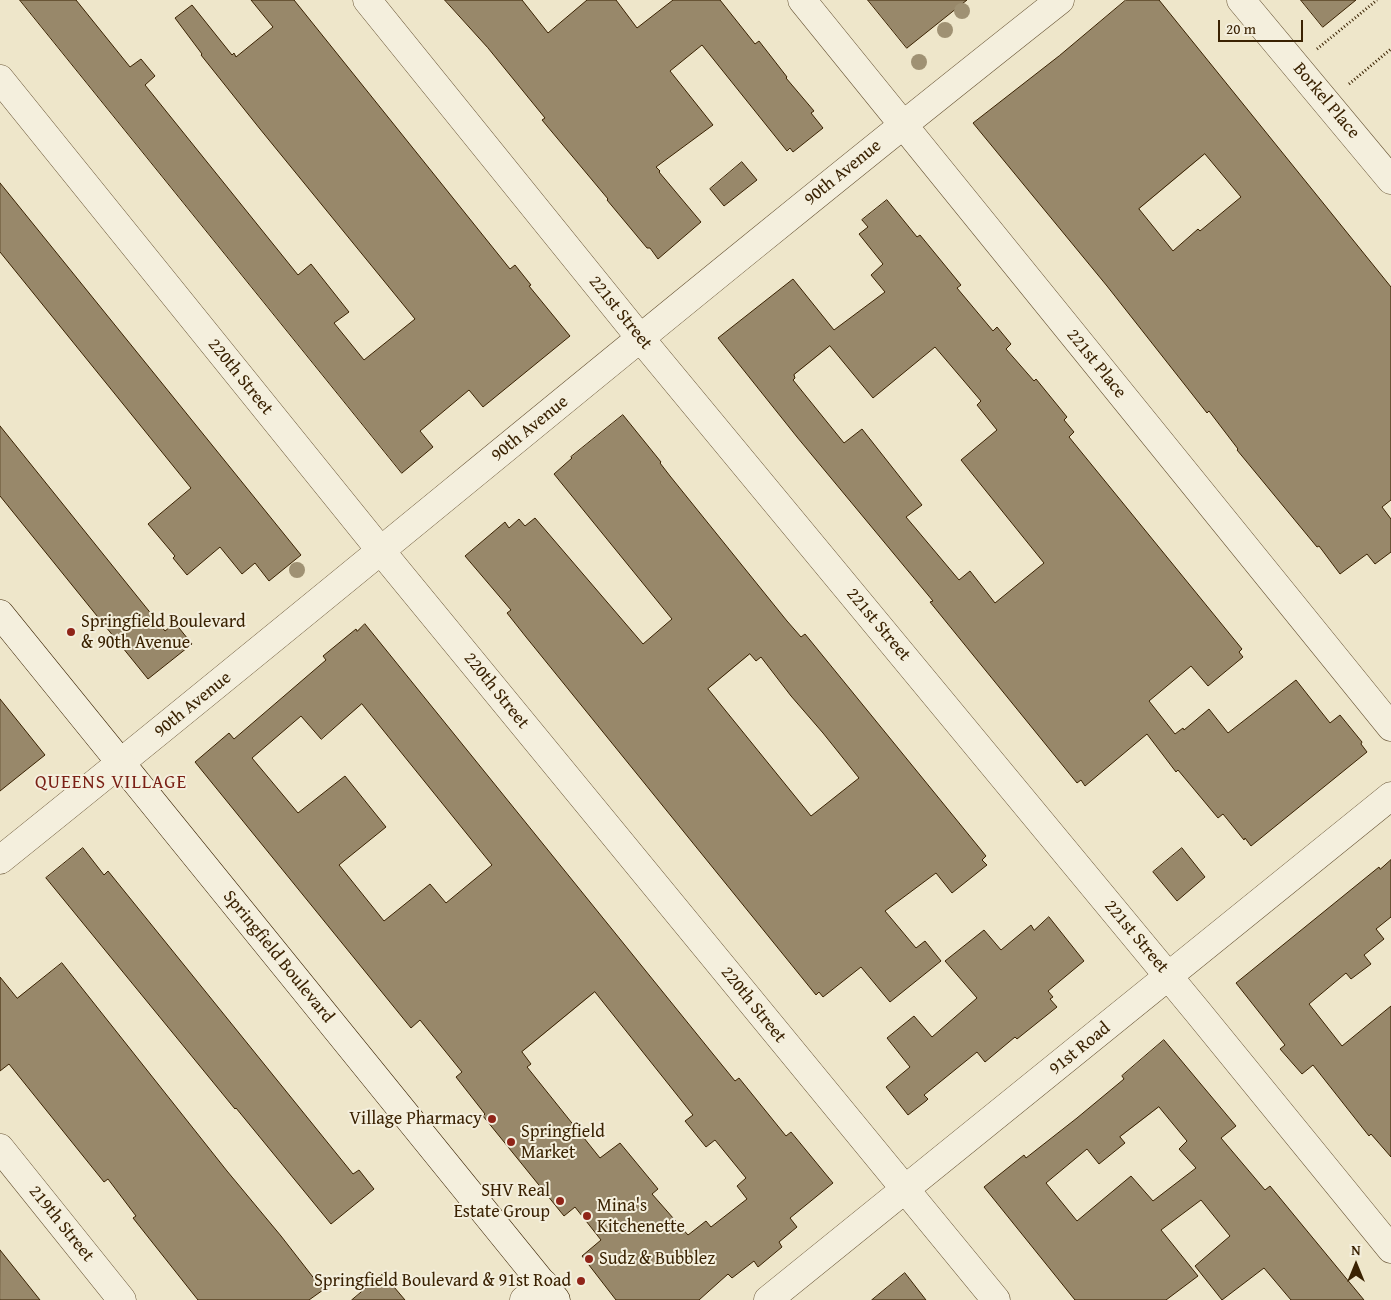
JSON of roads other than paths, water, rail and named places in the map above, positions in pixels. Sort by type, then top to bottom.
[{"type":"street","name":"221st Street","points":[[367,0],[641,339],[1169,977],[1391,1249]]},
{"type":"street","name":"221st Place","points":[[802,0],[1391,727]]},
{"type":"street","name":"90th Avenue","points":[[0,860],[902,125],[1060,0]]},
{"type":"street","name":"Borkel Place","points":[[1241,0],[1391,180]]},
{"type":"street","name":"220th Street","points":[[0,80],[381,551],[996,1300]]},
{"type":"street","name":"Springfield Boulevard","points":[[0,614],[121,763],[541,1295]]},
{"type":"street","name":"91st Road","points":[[768,1300],[1391,796]]},
{"type":"street","name":"219th Street","points":[[0,1148],[122,1300]]},
{"type":"place","name":"Springfield Boulevard & 90th Avenue","points":[[71,632]]},
{"type":"place","name":"Village Pharmacy","points":[[492,1119]]},
{"type":"place","name":"Springfield Market","points":[[511,1142]]},
{"type":"place","name":"SHV Real Estate Group","points":[[560,1201]]},
{"type":"place","name":"Mina's Kitchenette","points":[[587,1216]]},
{"type":"place","name":"Sudz & Bubblez","points":[[589,1259]]},
{"type":"place","name":"Springfield Boulevard & 91st Road","points":[[581,1281]]},
{"type":"district","name":"QUEENS VILLAGE","points":[[111,783]]}]
